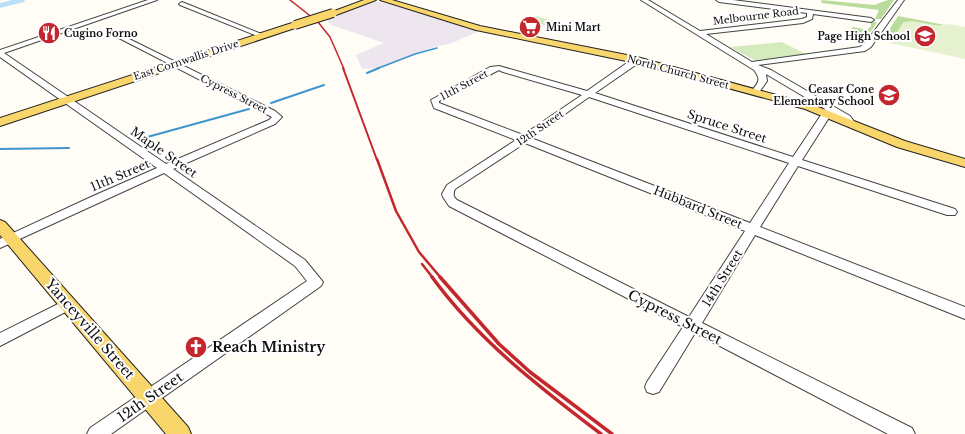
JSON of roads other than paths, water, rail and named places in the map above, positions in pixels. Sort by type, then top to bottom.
[{"type":"main road","name":"East Cornwallis Drive","points":[[0,122],[372,0]]},
{"type":"main road","name":"North Church Street","points":[[384,0],[493,32],[637,60],[829,111],[851,124],[900,144],[965,163]]},
{"type":"main road","name":"Yanceyville Street","points":[[0,225],[6,241],[68,304],[180,434]]},
{"type":"street","points":[[0,53],[154,0]]},
{"type":"street","points":[[644,0],[755,66],[768,72],[829,111]]},
{"type":"street","points":[[720,0],[871,20]]},
{"type":"street","points":[[755,66],[862,49],[866,46],[901,0]]},
{"type":"street","points":[[182,4],[262,36]]},
{"type":"street","name":"Melbourne Road","points":[[699,33],[803,21],[810,18],[810,12]]},
{"type":"street","name":"Cypress Street","points":[[119,36],[272,113],[277,117],[272,122]]},
{"type":"street","name":"Maple Street","points":[[0,53],[300,263],[311,276]]},
{"type":"street","name":"12th Street","points":[[447,197],[447,193],[451,187],[524,139],[637,60]]},
{"type":"street","points":[[755,66],[764,79],[762,84],[755,92]]},
{"type":"street","name":"Spruce Street","points":[[493,69],[499,68],[588,94],[951,212]]},
{"type":"street","name":"11th Street","points":[[435,100],[493,69]]},
{"type":"street","name":"Hubbard Street","points":[[435,100],[435,103],[438,106],[965,313]]},
{"type":"street","name":"14th Street","points":[[653,387],[829,111]]},
{"type":"street","name":"11th Street","points":[[6,241],[95,199],[272,122]]},
{"type":"street","name":"Cypress Street","points":[[447,197],[453,203],[906,434]]},
{"type":"street","name":"12th Street","points":[[96,434],[316,282],[311,276]]},
{"type":"street","points":[[0,340],[68,304]]},
{"type":"waterway","points":[[0,6],[21,0]]},
{"type":"waterway","points":[[376,69],[415,54],[437,48]]},
{"type":"waterway","points":[[367,73],[379,68]]},
{"type":"waterway","points":[[271,103],[324,85]]},
{"type":"waterway","points":[[140,139],[249,109]]},
{"type":"waterway","points":[[0,149],[69,148]]},
{"type":"railway","points":[[290,0],[318,22],[330,37],[344,69]]},
{"type":"railway","points":[[343,68],[377,160]]},
{"type":"railway","points":[[377,159],[396,211],[419,252],[441,278]]},
{"type":"railway","points":[[422,264],[433,278]]},
{"type":"railway","points":[[432,277],[469,322],[510,362],[601,434]]},
{"type":"railway","points":[[440,277],[499,344],[530,372],[612,434]]},
{"type":"place","name":"Mini Mart","points":[[530,27]]},
{"type":"place","name":"Cugino Forno","points":[[49,33]]},
{"type":"place","name":"Page High School","points":[[925,36]]},
{"type":"place","name":"Ceasar Cone Elementary School","points":[[889,95]]},
{"type":"place","name":"Reach Ministry","points":[[196,347]]}]
